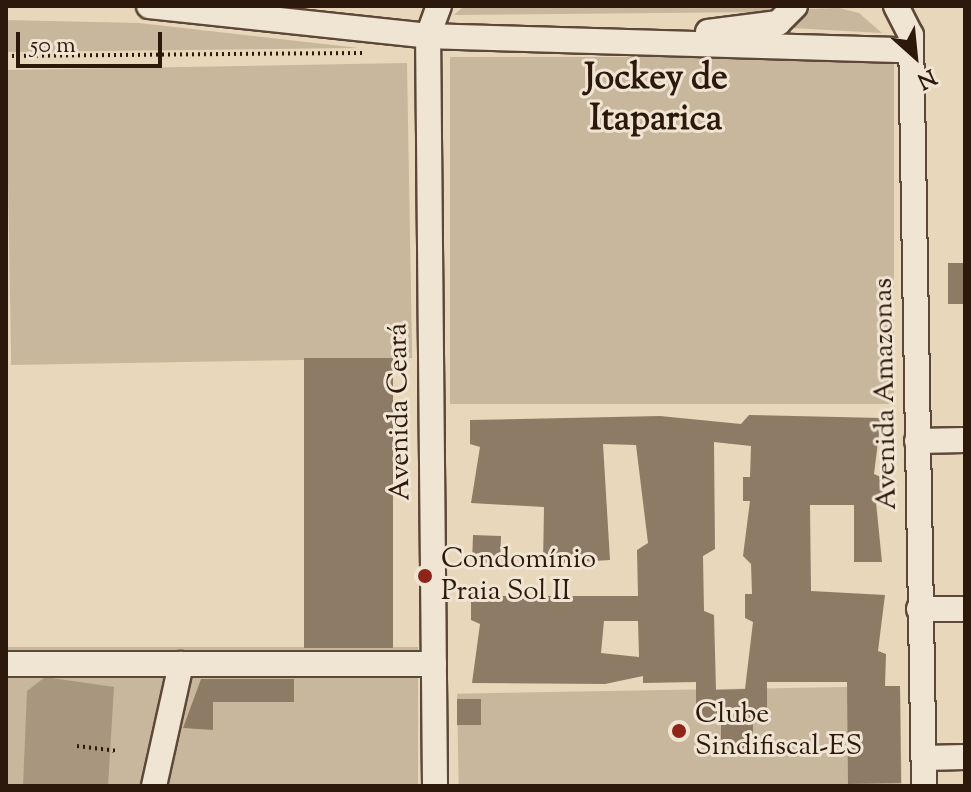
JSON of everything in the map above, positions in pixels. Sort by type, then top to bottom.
[{"type":"street","points":[[149,6],[428,36],[911,50]]},
{"type":"street","points":[[428,36],[439,6]]},
{"type":"street","points":[[623,42],[769,25],[795,6]]},
{"type":"street","name":"Avenida Amazonas","points":[[896,6],[909,25],[911,50],[924,786]]},
{"type":"street","name":"Avenida Ceará","points":[[428,36],[435,786]]},
{"type":"street","points":[[917,441],[965,440]]},
{"type":"street","points":[[919,609],[965,609]]},
{"type":"street","points":[[6,664],[434,664]]},
{"type":"street","points":[[154,786],[181,664]]},
{"type":"street","points":[[924,758],[965,757]]},
{"type":"path","points":[[6,56],[377,53]]},
{"type":"path","points":[[77,746],[118,751]]},
{"type":"shaded area","points":[[773,6],[766,12],[454,15],[463,7]]},
{"type":"shaded area","points":[[839,8],[859,13],[882,33],[791,28],[808,9]]},
{"type":"shaded area","points":[[6,20],[139,23],[359,48],[6,52]]},
{"type":"shaded area","points":[[450,57],[894,57],[894,404],[450,404]]},
{"type":"shaded area","points":[[407,63],[412,358],[11,365],[6,70]]},
{"type":"shaded area","points":[[6,647],[418,647],[418,786],[6,786]]},
{"type":"shaded area","points":[[45,677],[114,687],[108,786],[23,786],[27,691]]},
{"type":"shaded area","name":"Clube Sindifiscal-ES","points":[[900,686],[902,786],[459,786],[457,694]]},
{"type":"building","points":[[948,263],[965,263],[965,304],[948,304]]},
{"type":"building","points":[[304,358],[393,358],[393,648],[304,648]]},
{"type":"building","points":[[749,415],[881,418],[874,474],[883,478],[883,502],[876,502],[882,562],[854,562],[854,505],[810,505],[811,591],[885,595],[878,651],[886,654],[885,686],[900,686],[901,783],[848,784],[847,682],[767,682],[767,720],[753,720],[753,748],[721,749],[721,721],[696,721],[696,682],[643,683],[643,676],[605,684],[472,683],[480,624],[471,620],[471,596],[638,596],[637,550],[648,543],[636,445],[603,444],[610,560],[543,564],[544,507],[471,503],[480,447],[470,444],[470,420],[660,416],[741,424]],"holes":[[[714,442],[751,446],[750,477],[743,477],[743,501],[750,501],[743,556],[751,564],[752,594],[745,594],[745,618],[753,622],[745,689],[716,690],[714,615],[704,611],[703,556],[715,549]],[[604,621],[638,621],[639,657],[601,653]]]},
{"type":"building","points":[[473,535],[501,536],[500,563],[472,562]]},
{"type":"building","points":[[201,679],[294,679],[294,702],[213,702],[213,730],[183,728]]},
{"type":"building","points":[[457,699],[481,699],[481,725],[457,725]]},
{"type":"place","name":"Condomínio Praia Sol II","points":[[425,576]]},
{"type":"place","name":"Clube Sindifiscal-ES","points":[[679,731]]},
{"type":"district","name":"Jockey de Itaparica","points":[[656,100]]}]
